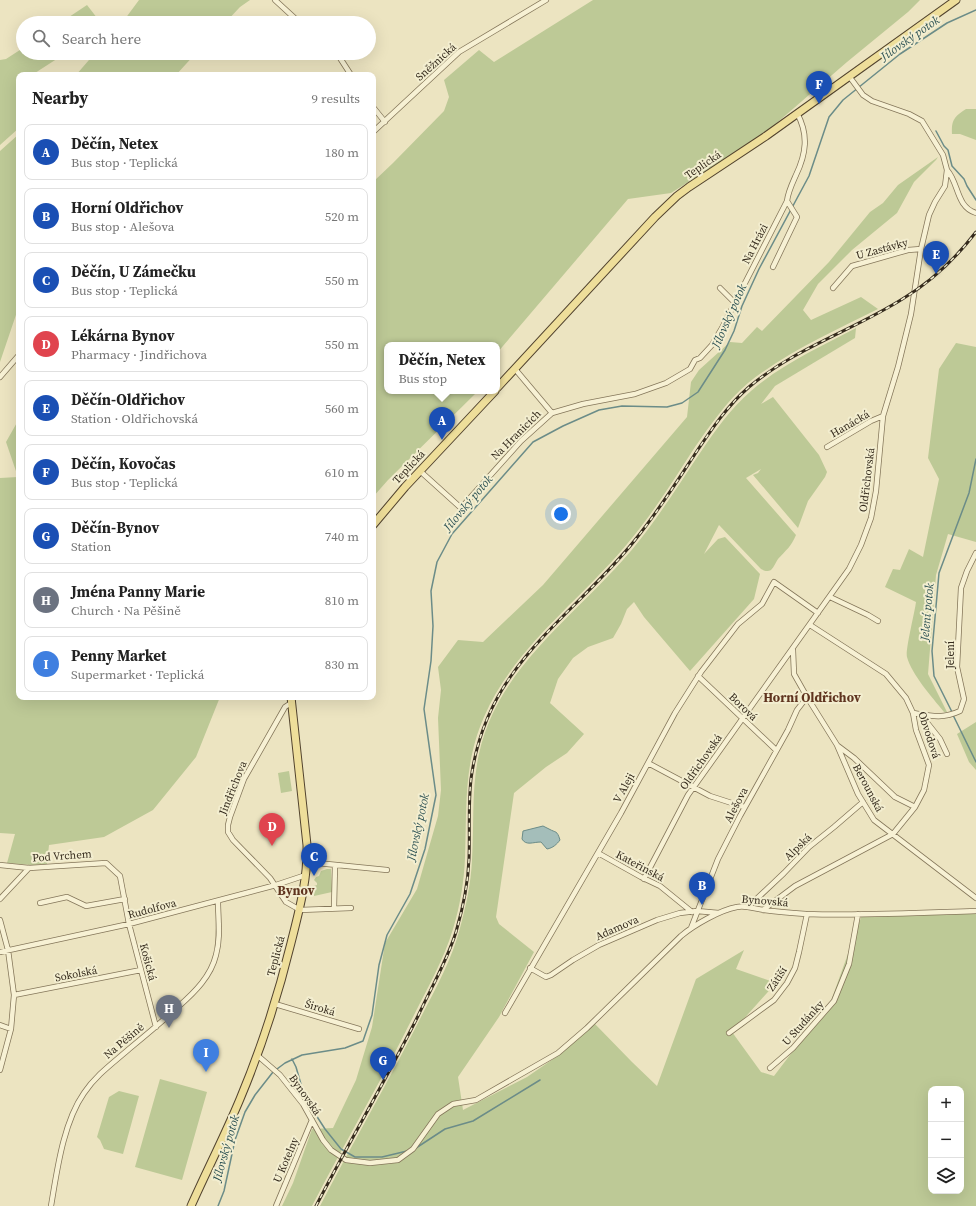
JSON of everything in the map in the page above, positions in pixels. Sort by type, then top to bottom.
[{"type":"main road","name":"Teplická","points":[[500,385],[666,206],[689,187],[797,113],[851,79],[956,0]]},
{"type":"main road","name":"Teplická","points":[[376,521],[492,394]]},
{"type":"main road","name":"Teplická","points":[[191,1206],[240,1100],[257,1055],[275,1004],[300,910],[308,862],[291,700]]},
{"type":"street","points":[[275,0],[292,16]]},
{"type":"street","name":"Sněžnická","points":[[376,130],[459,52],[546,0]]},
{"type":"street","points":[[341,60],[349,72]]},
{"type":"street","name":"Oldřichovská","points":[[644,879],[688,796],[720,752],[742,718],[793,650],[857,555],[871,518],[876,491],[883,416],[912,314],[921,249],[929,215],[945,186],[947,170],[943,154],[922,121],[909,114],[872,101],[863,95],[851,79]]},
{"type":"street","points":[[376,111],[385,122]]},
{"type":"street","name":"Na Hrázi","points":[[552,413],[583,404],[635,394],[666,383],[690,369],[695,360],[700,358],[712,345],[736,303],[746,280],[788,203],[788,194],[804,155],[805,137],[802,123],[797,113]]},
{"type":"street","points":[[947,170],[952,175],[964,207],[976,213]]},
{"type":"street","points":[[773,266],[797,217],[788,203]]},
{"type":"street","name":"U Zastávky","points":[[833,288],[852,266],[908,250],[921,249]]},
{"type":"street","points":[[720,288],[736,303]]},
{"type":"street","points":[[0,377],[16,358]]},
{"type":"street","name":"Na Hranicích","points":[[420,471],[461,508],[520,441],[552,413],[515,369]]},
{"type":"street","name":"Hanácká","points":[[827,447],[871,421],[883,416]]},
{"type":"street","name":"Jelení","points":[[913,713],[938,717],[960,711],[964,699],[957,667],[961,588],[976,553]]},
{"type":"street","name":"V Aleji","points":[[505,1013],[598,853],[675,712],[698,676],[738,624],[762,604],[774,582],[818,614]]},
{"type":"street","points":[[830,597],[878,621]]},
{"type":"street","name":"Obvodová","points":[[763,910],[796,886],[892,834],[915,806],[924,790],[929,765],[916,730],[913,713],[906,698],[886,674],[810,625]]},
{"type":"street","name":"Berounská","points":[[793,650],[794,674],[806,697],[837,745],[858,794],[874,820],[976,898]]},
{"type":"street","name":"Borová","points":[[698,676],[776,750]]},
{"type":"street","name":"Alešova","points":[[691,928],[695,912],[718,859],[744,807],[788,730],[797,710],[806,697]]},
{"type":"street","name":"Jindřichova","points":[[291,700],[285,707],[244,779],[233,806],[228,825],[230,837],[270,878],[286,902],[300,910]]},
{"type":"street","points":[[921,715],[940,739],[947,754]]},
{"type":"street","points":[[837,745],[854,758],[896,797],[915,806]]},
{"type":"street","points":[[648,763],[710,796],[744,807]]},
{"type":"street","name":"Alpská","points":[[748,907],[809,847],[863,802]]},
{"type":"street","name":"Kateřinská","points":[[598,853],[644,879],[660,886],[695,912]]},
{"type":"street","points":[[308,862],[387,870]]},
{"type":"street","name":"Pod Vrchem","points":[[0,865],[28,868],[106,863],[120,876],[129,924]]},
{"type":"street","points":[[334,864],[334,908]]},
{"type":"street","points":[[0,900],[28,868]]},
{"type":"street","name":"Rudolfova","points":[[0,952],[129,924],[276,885],[306,875]]},
{"type":"street","points":[[40,903],[67,897],[86,906],[125,899]]},
{"type":"street","name":"Na Pěšině","points":[[51,1206],[66,1133],[73,1111],[84,1093],[104,1070],[156,1027],[196,990],[209,972],[216,956],[219,939],[218,901]]},
{"type":"street","name":"Bynovská","points":[[257,1055],[280,1075],[303,1104],[323,1140],[331,1150],[346,1160],[370,1163],[398,1160],[414,1149],[438,1114],[453,1104],[476,1100],[558,1053],[587,1028],[691,928],[719,913],[738,906],[807,914],[976,911]]},
{"type":"street","points":[[300,910],[351,908]]},
{"type":"street","name":"Adamova","points":[[530,968],[546,976],[551,975],[573,960],[615,937],[657,920],[680,913],[719,913]]},
{"type":"street","name":"Zátiší","points":[[729,1033],[774,1000],[787,982],[795,968],[807,914]]},
{"type":"street","name":"U Studánky","points":[[770,1068],[793,1048],[834,1001],[849,964],[858,914]]},
{"type":"street","points":[[0,920],[8,950],[14,995],[11,1029],[0,1070]]},
{"type":"street","name":"Košická","points":[[129,924],[156,1027]]},
{"type":"street","name":"Sokolská","points":[[14,995],[141,970]]},
{"type":"street","name":"Široká","points":[[275,1004],[359,1029]]},
{"type":"street","points":[[0,1025],[11,1029]]},
{"type":"street","name":"U Kotelny","points":[[276,1206],[312,1120]]},
{"type":"green space","points":[[139,0],[250,0],[240,7],[232,16],[127,16]]},
{"type":"green space","points":[[593,0],[920,0],[908,12],[847,62],[764,134],[671,193],[628,199],[500,349],[500,342],[384,342],[384,394],[475,394],[376,494],[376,179],[444,111],[449,97],[444,80],[479,50],[494,62]]},
{"type":"green space","points":[[87,5],[96,16],[70,16]]},
{"type":"green space","points":[[16,53],[16,60],[55,60],[37,72],[16,72],[16,131],[0,145],[0,60],[6,59]]},
{"type":"green space","points":[[89,60],[190,60],[179,72],[79,72]]},
{"type":"green space","points":[[966,109],[976,109],[976,140],[960,134],[952,134],[954,119]]},
{"type":"green space","points":[[16,137],[16,315],[0,362],[0,151]]},
{"type":"green space","points":[[938,157],[914,182],[897,213],[852,250],[818,284],[803,310],[811,320],[861,297],[878,309],[779,361],[740,390],[726,405],[707,430],[657,505],[632,538],[532,645],[513,667],[497,691],[484,717],[472,752],[467,787],[463,885],[460,903],[445,951],[402,1039],[312,1206],[282,1206],[293,1183],[312,1129],[333,1128],[356,1080],[372,1027],[385,943],[417,889],[438,816],[441,790],[438,718],[441,690],[438,667],[458,640],[483,642],[543,585],[687,417],[691,382],[699,370],[730,342],[742,343],[757,327],[762,331],[829,262],[870,212],[883,203],[898,185]]},
{"type":"green space","points":[[856,328],[855,338],[775,386],[761,404],[773,397],[819,455],[827,472],[808,501],[798,528],[753,475],[758,473],[761,469],[746,478],[796,535],[792,543],[778,559],[771,570],[766,571],[761,569],[719,525],[704,554],[718,539],[725,537],[760,574],[754,599],[690,671],[644,617],[634,602],[627,609],[613,638],[588,647],[573,658],[558,679],[550,703],[584,734],[567,753],[546,767],[514,793],[496,917],[499,924],[534,952],[499,1017],[458,1077],[463,1110],[527,1077],[556,1057],[595,1024],[657,1086],[696,979],[744,950],[736,969],[776,983],[732,1032],[761,1072],[774,1076],[831,1001],[863,912],[976,914],[976,1206],[320,1206],[409,1041],[438,984],[457,940],[471,877],[474,790],[478,757],[489,722],[502,696],[518,672],[537,649],[600,585],[639,541],[663,509],[723,420],[736,405],[775,372]]},
{"type":"green space","points":[[956,343],[976,347],[976,542],[948,534],[936,575],[928,674],[947,712],[944,712],[928,693],[913,671],[907,657],[907,647],[916,602],[885,587],[893,569],[900,570],[909,549],[923,557],[939,479],[928,458],[939,369]]},
{"type":"green space","points":[[16,424],[16,471],[6,442]]},
{"type":"green space","points":[[16,477],[16,700],[219,700],[196,757],[153,810],[104,837],[49,845],[47,864],[32,865],[7,863],[15,834],[0,833],[0,478]]},
{"type":"green space","points":[[976,722],[976,770],[969,762],[957,734]]},
{"type":"green space","points":[[289,771],[292,791],[281,793],[278,773]]},
{"type":"green space","points":[[331,869],[332,892],[314,896],[314,886],[317,885],[317,883],[314,880],[319,876],[321,871]]},
{"type":"green space","points":[[160,1079],[207,1092],[182,1180],[135,1167]]},
{"type":"green space","points":[[119,1091],[139,1096],[123,1154],[104,1149],[97,1137],[109,1097]]},
{"type":"water","points":[[543,826],[556,832],[558,835],[560,840],[553,847],[547,849],[541,842],[528,843],[522,839],[523,831]]},
{"type":"waterway","name":"Jílovský potok","points":[[218,1206],[224,1191],[235,1140],[245,1112],[255,1095],[273,1072],[285,1063],[302,1055],[345,1048],[363,1041],[372,1015],[379,965],[387,935],[410,894],[425,849],[436,795],[424,709],[431,661],[433,626],[431,591],[437,562],[452,534],[533,442],[563,426],[599,410],[622,406],[667,407],[682,403],[698,392],[725,350],[734,331],[742,306],[759,269],[809,176],[829,117],[843,100],[900,54],[947,23],[976,10]]},
{"type":"waterway","name":"Jelení potok","points":[[936,131],[944,146],[948,150],[952,166],[964,179],[976,200]]},
{"type":"waterway","name":"Jelení potok","points":[[952,712],[934,676],[932,651],[939,573],[969,493],[976,459]]},
{"type":"waterway","name":"Jelení potok","points":[[953,715],[976,762]]},
{"type":"waterway","points":[[292,1059],[296,1067],[305,1098],[325,1129],[341,1149],[355,1157],[382,1157],[407,1151]]},
{"type":"waterway","points":[[416,1148],[445,1129],[473,1121],[540,1080]]},
{"type":"railway","points":[[316,1206],[406,1040],[452,943],[461,914],[468,877],[470,799],[473,765],[480,738],[490,712],[511,676],[539,641],[604,575],[635,540],[659,509],[713,427],[741,394],[767,373],[786,361],[865,320],[914,291],[943,268],[976,232]]},
{"type":"place","name":"Děčín, Kovočas","points":[[819,104]]},
{"type":"place","name":"Děčín-Oldřichov","points":[[936,274]]},
{"type":"place","name":"Děčín, Netex","points":[[442,440]]},
{"type":"place","name":"Lékárna Bynov","points":[[272,846]]},
{"type":"place","name":"Děčín, U Zámečku","points":[[314,876]]},
{"type":"place","name":"Horní Oldřichov","points":[[702,905]]},
{"type":"place","name":"Jména Panny Marie","points":[[169,1028]]},
{"type":"place","name":"Penny Market","points":[[206,1072]]},
{"type":"place","name":"Děčín-Bynov","points":[[383,1080]]},
{"type":"district","name":"Horní Oldřichov","points":[[812,697]]},
{"type":"district","name":"Bynov","points":[[296,890]]}]
